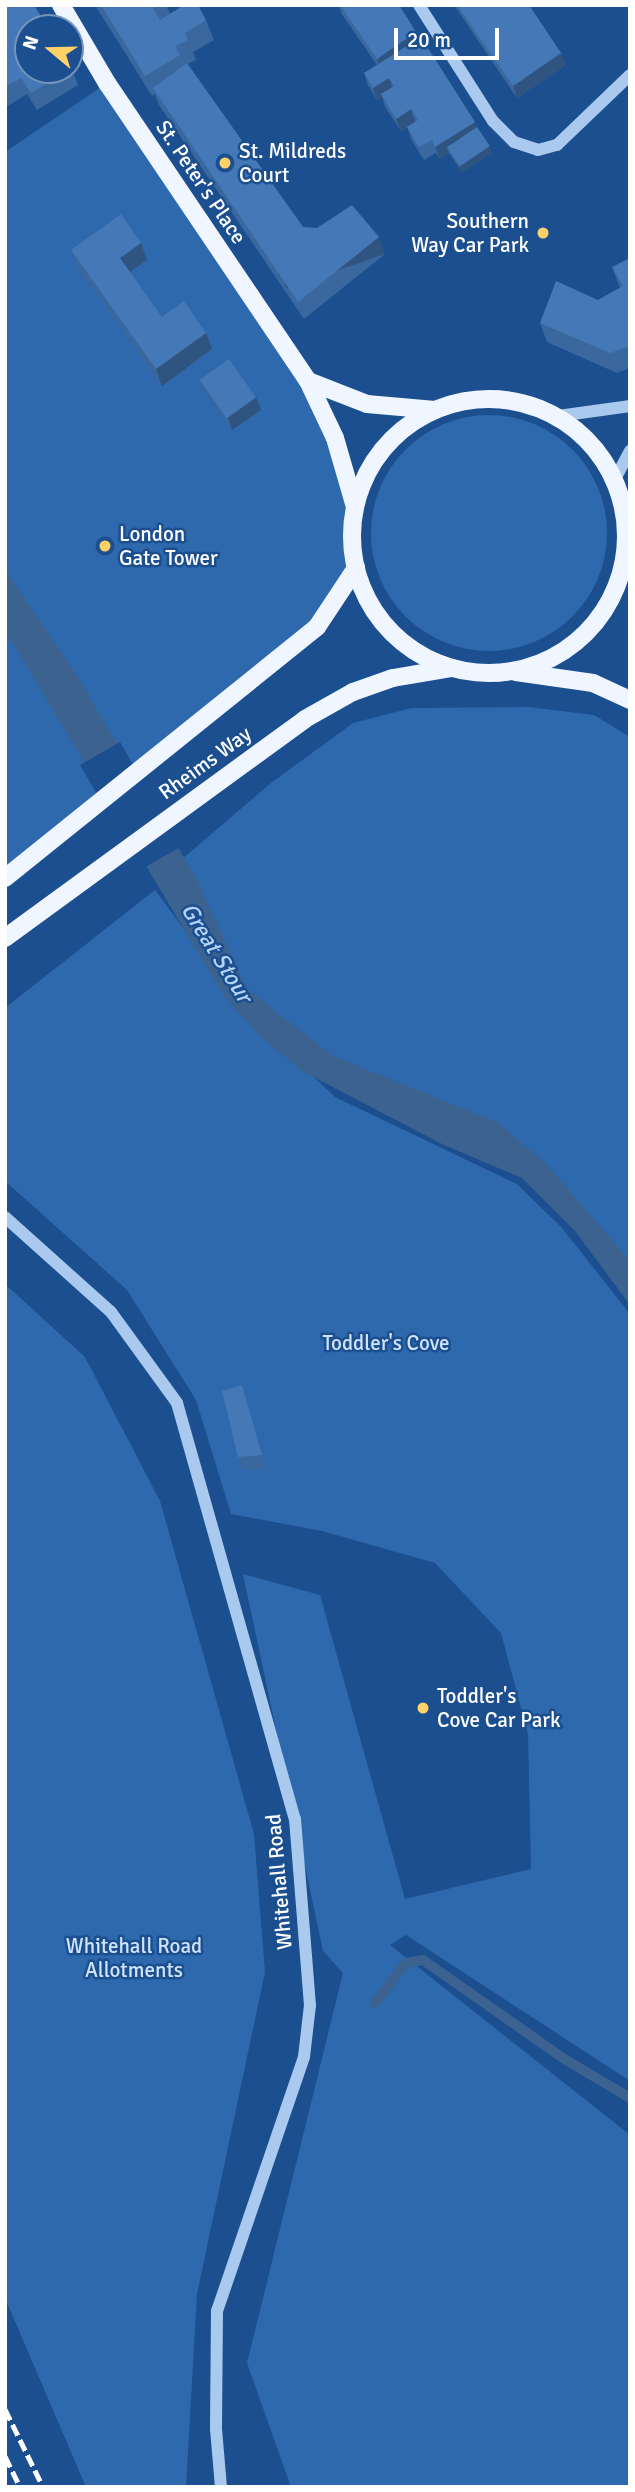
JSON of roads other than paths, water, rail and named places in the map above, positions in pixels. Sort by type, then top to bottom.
[{"type":"main road","name":"St. Peter's Place","points":[[61,5],[107,83],[308,381],[335,438],[355,507]]},
{"type":"main road","points":[[308,381],[367,404],[435,410]]},
{"type":"main road","points":[[510,671],[554,657],[591,628],[616,589],[628,550],[625,511],[615,479],[591,443],[558,416],[518,401],[476,399],[435,410],[398,433],[377,458],[355,507],[356,568],[369,602],[391,631],[419,654],[452,668],[510,671],[593,684],[630,701]]},
{"type":"main road","name":"Rheims Way","points":[[5,877],[317,627],[356,568]]},
{"type":"main road","name":"Rheims Way","points":[[5,938],[305,719],[353,692],[393,678],[452,668]]},
{"type":"street","points":[[419,5],[493,121],[514,142],[538,150],[557,145],[630,75]]},
{"type":"street","points":[[558,416],[630,406]]},
{"type":"street","points":[[615,479],[630,452]]},
{"type":"street","name":"Whitehall Road","points":[[5,1217],[111,1312],[177,1403],[295,1819],[310,2005],[303,2057],[217,2311],[216,2429],[221,2487]]},
{"type":"water","name":"Great Stour","points":[[5,570],[76,674],[195,876],[247,989],[333,1056],[499,1123],[548,1166],[630,1261],[630,1305],[575,1231],[522,1178],[442,1144],[302,1071],[260,1036],[224,996],[5,630]]},
{"type":"waterway","points":[[375,2003],[406,1963],[423,1960],[566,2060],[630,2098]]},
{"type":"railway","points":[[5,2409],[43,2487]]},
{"type":"railway","points":[[5,2456],[20,2487]]},
{"type":"place","name":"St. Mildreds Court","points":[[225,163]]},
{"type":"place","name":"Southern Way Car Park","points":[[543,233]]},
{"type":"place","name":"London Gate Tower","points":[[105,546]]},
{"type":"place","name":"Toddler's Cove Car Park","points":[[423,1708]]},
{"type":"park label","name":"Toddler's Cove","points":[[386,1343]]},
{"type":"park label","name":"Whitehall Road Allotments","points":[[134,1958]]}]
